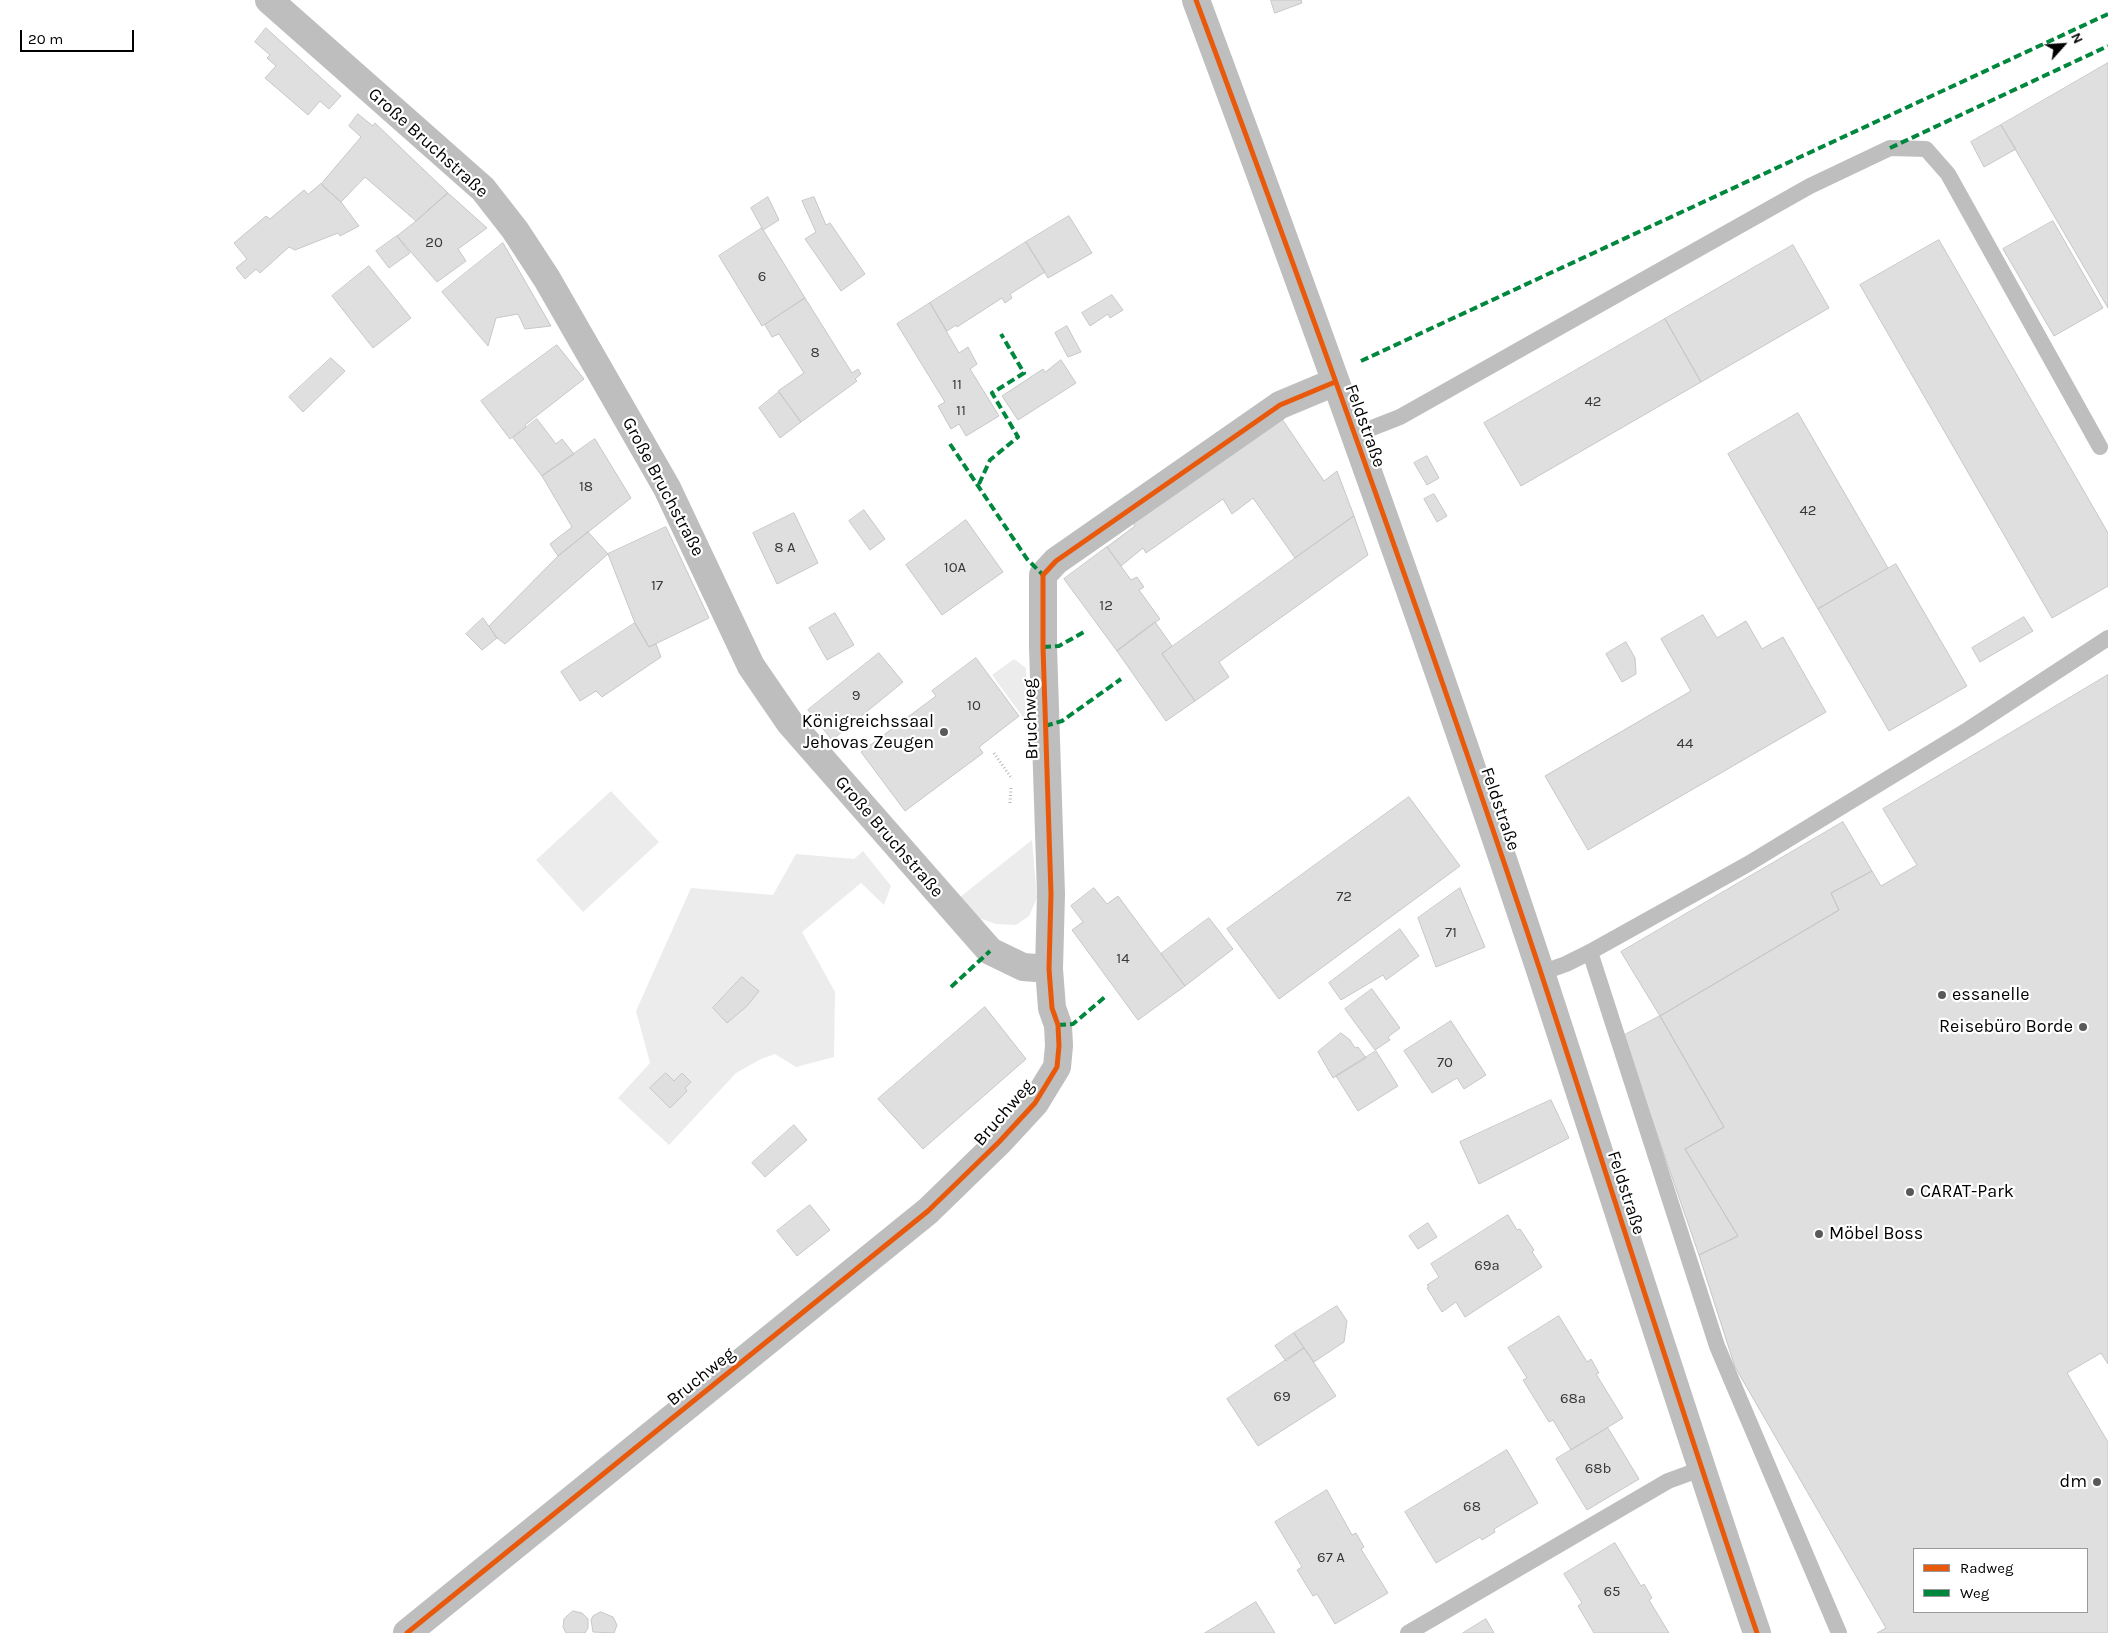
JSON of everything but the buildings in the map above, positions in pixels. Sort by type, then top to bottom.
[{"type":"street","name":"Große Bruchstraße","points":[[269,0],[482,189],[515,230],[547,279],[667,488],[751,666],[790,723],[990,951],[1024,967],[1049,969]]},
{"type":"street","name":"Feldstraße","points":[[1196,0],[1270,199],[1447,696],[1540,973],[1701,1469],[1757,1633]]},
{"type":"street","name":"Bruchweg","points":[[407,1633],[928,1211],[999,1142],[1035,1103],[1057,1067],[1059,1046],[1058,1025],[1052,1008],[1049,969],[1051,894],[1042,611],[1043,575],[1056,561],[1280,405],[1335,382]]},
{"type":"lane","points":[[1354,435],[1400,417],[1810,186],[1890,148],[1926,149],[1948,174],[2100,447]]},
{"type":"lane","points":[[1540,973],[1566,964],[1590,952],[1748,864],[1969,729],[2108,638]]},
{"type":"lane","points":[[1590,952],[1717,1346],[1839,1633]]},
{"type":"lane","points":[[1408,1633],[1668,1481],[1701,1469]]},
{"type":"path","points":[[994,753],[1012,777],[1010,803]]},
{"type":"shaded area","points":[[1014,659],[1026,668],[1028,724],[992,675]]},
{"type":"shaded area","points":[[611,791],[659,842],[583,912],[536,860]]},
{"type":"shaded area","points":[[1032,840],[1037,898],[1029,916],[1016,925],[996,924],[976,917],[960,897]]},
{"type":"shaded area","points":[[863,851],[891,886],[884,905],[861,883],[802,932],[835,992],[834,1057],[796,1067],[775,1054],[761,1059],[736,1073],[669,1145],[618,1098],[650,1063],[636,1011],[691,888],[773,895],[796,854],[854,859]]},
{"type":"marked path","points":[[1361,361],[2108,14]]},
{"type":"marked path","points":[[1890,148],[2108,46]]},
{"type":"marked path","points":[[979,484],[990,460],[1018,437],[992,393],[1024,373],[1001,334]]},
{"type":"marked path","points":[[950,444],[1027,559],[1043,575]]},
{"type":"marked path","points":[[1043,647],[1059,646],[1084,632]]},
{"type":"marked path","points":[[1045,726],[1062,721],[1121,679]]},
{"type":"marked path","points":[[951,987],[990,951]]},
{"type":"marked path","points":[[1058,1025],[1073,1024],[1106,996]]},
{"type":"cycle path","points":[[1196,0],[1416,607],[1500,851],[1757,1633]]},
{"type":"cycle path","points":[[407,1633],[928,1211],[999,1142],[1035,1103],[1057,1067],[1059,1046],[1058,1025],[1052,1008],[1049,969],[1051,894],[1043,647],[1043,575],[1056,561],[1280,405],[1335,382]]},
{"type":"place","name":"Königreichssaal Jehovas Zeugen","points":[[944,732]]},
{"type":"place","name":"essanelle","points":[[1942,995]]},
{"type":"place","name":"Reisebüro Borde","points":[[2083,1027]]},
{"type":"place","name":"CARAT-Park","points":[[1910,1192]]},
{"type":"place","name":"Möbel Boss","points":[[1819,1234]]},
{"type":"place","name":"dm","points":[[2097,1482]]}]
